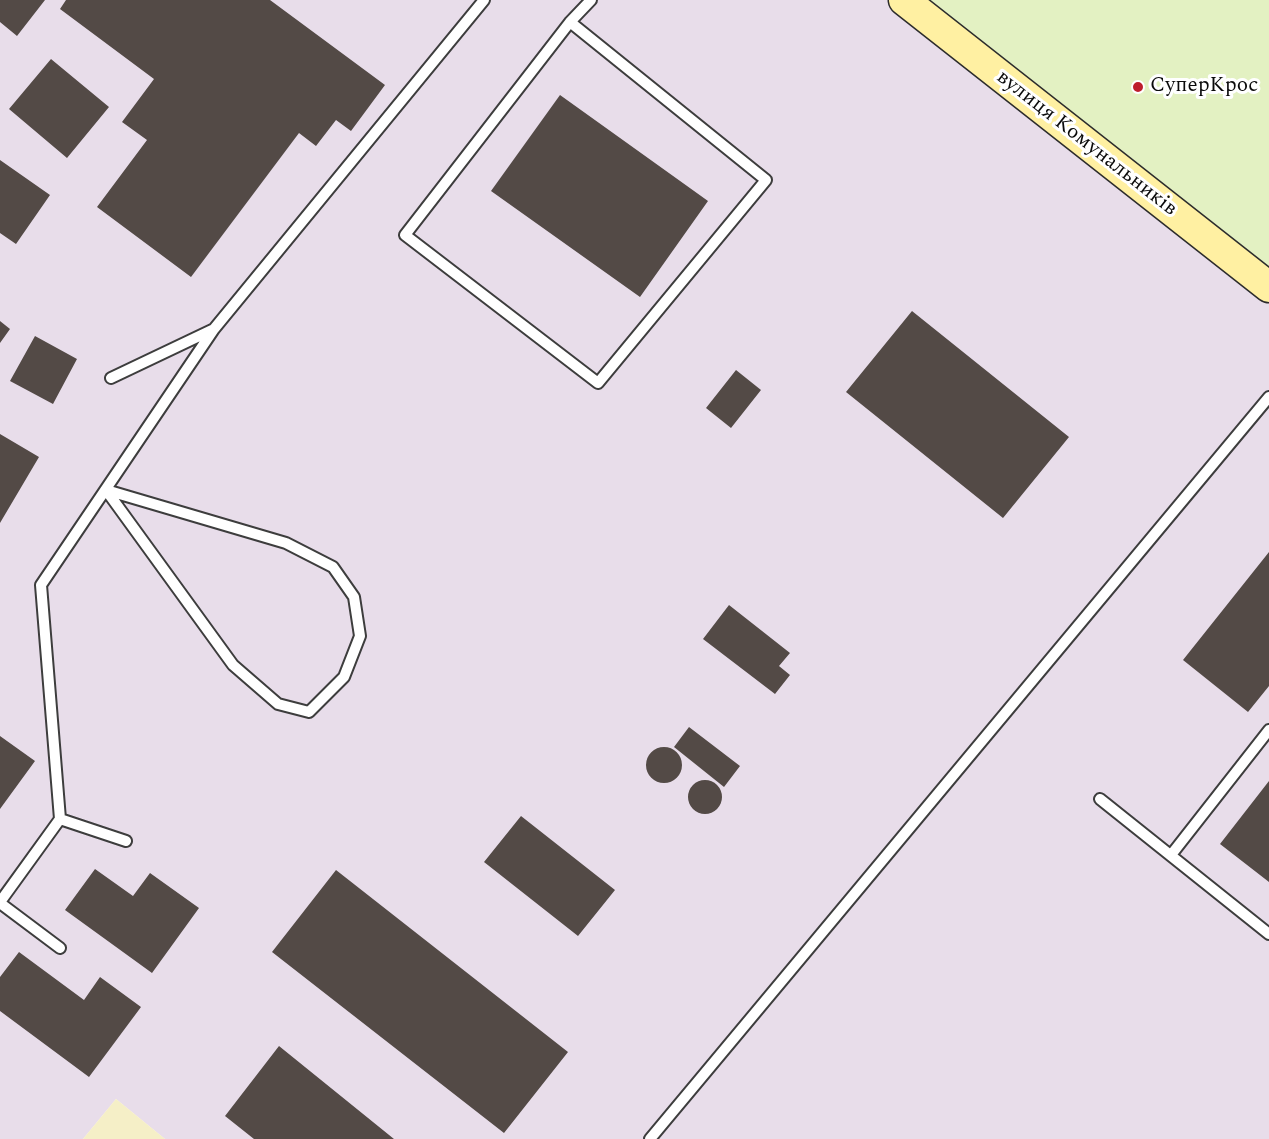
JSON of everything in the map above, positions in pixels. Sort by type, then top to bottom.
[{"type":"street","name":"вулиця Комунальників","points":[[904,0],[1269,287]]},
{"type":"lane","points":[[60,948],[0,903],[60,819],[41,585],[214,328],[484,0]]},
{"type":"lane","points":[[570,22],[766,180],[598,383],[405,235],[570,22],[591,0]]},
{"type":"lane","points":[[111,378],[214,328]]},
{"type":"lane","points":[[650,1139],[1269,397]]},
{"type":"lane","points":[[106,490],[286,543],[333,567],[354,597],[360,636],[344,677],[309,712],[278,704],[233,665],[106,490]]},
{"type":"lane","points":[[1171,855],[1269,730]]},
{"type":"lane","points":[[1100,799],[1269,934]]},
{"type":"lane","points":[[60,819],[126,841]]},
{"type":"shaded area","points":[[0,0],[895,0],[1269,294],[1269,1139],[165,1139],[116,1099],[83,1139],[0,1139]]},
{"type":"shaded area","points":[[116,1099],[165,1139],[83,1139]]},
{"type":"green space","name":"СуперКрос","points":[[895,0],[1269,0],[1269,294]]},
{"type":"building","points":[[0,0],[45,0],[17,36],[0,22]]},
{"type":"building","points":[[66,0],[270,0],[385,85],[351,131],[336,120],[316,146],[299,133],[191,277],[97,207],[147,140],[122,122],[154,79],[60,9]]},
{"type":"building","points":[[51,59],[109,107],[67,158],[9,109]]},
{"type":"building","points":[[560,95],[708,201],[640,297],[491,191]]},
{"type":"building","points":[[0,160],[50,195],[16,244],[0,233]]},
{"type":"building","points":[[912,311],[1069,437],[1003,518],[846,392]]},
{"type":"building","points":[[0,321],[10,329],[0,343]]},
{"type":"building","points":[[35,336],[77,359],[53,404],[10,381]]},
{"type":"building","points":[[736,370],[761,390],[731,428],[706,408]]},
{"type":"building","points":[[0,434],[39,457],[0,523]]},
{"type":"building","points":[[1269,552],[1269,686],[1248,712],[1183,660]]},
{"type":"building","points":[[729,605],[790,653],[779,666],[790,675],[775,694],[703,639]]},
{"type":"building","points":[[689,727],[740,766],[724,787],[674,747]]},
{"type":"building","points":[[0,736],[35,761],[0,809]]},
{"type":"building","points":[[664,747],[676,753],[682,765],[676,777],[664,783],[652,777],[646,765],[652,753]]},
{"type":"building","points":[[705,780],[717,785],[722,797],[717,809],[705,814],[693,809],[688,797],[693,785]]},
{"type":"building","points":[[1269,781],[1269,882],[1220,844]]},
{"type":"building","points":[[521,816],[615,890],[578,936],[484,862]]},
{"type":"building","points":[[95,869],[133,896],[150,873],[199,908],[152,973],[65,910]]},
{"type":"building","points":[[336,870],[568,1052],[504,1133],[272,952]]},
{"type":"building","points":[[19,952],[84,1000],[100,977],[141,1007],[89,1077],[0,1011],[0,977]]},
{"type":"building","points":[[279,1046],[394,1139],[254,1139],[225,1116]]},
{"type":"place","name":"СуперКрос","points":[[1138,87]]}]
